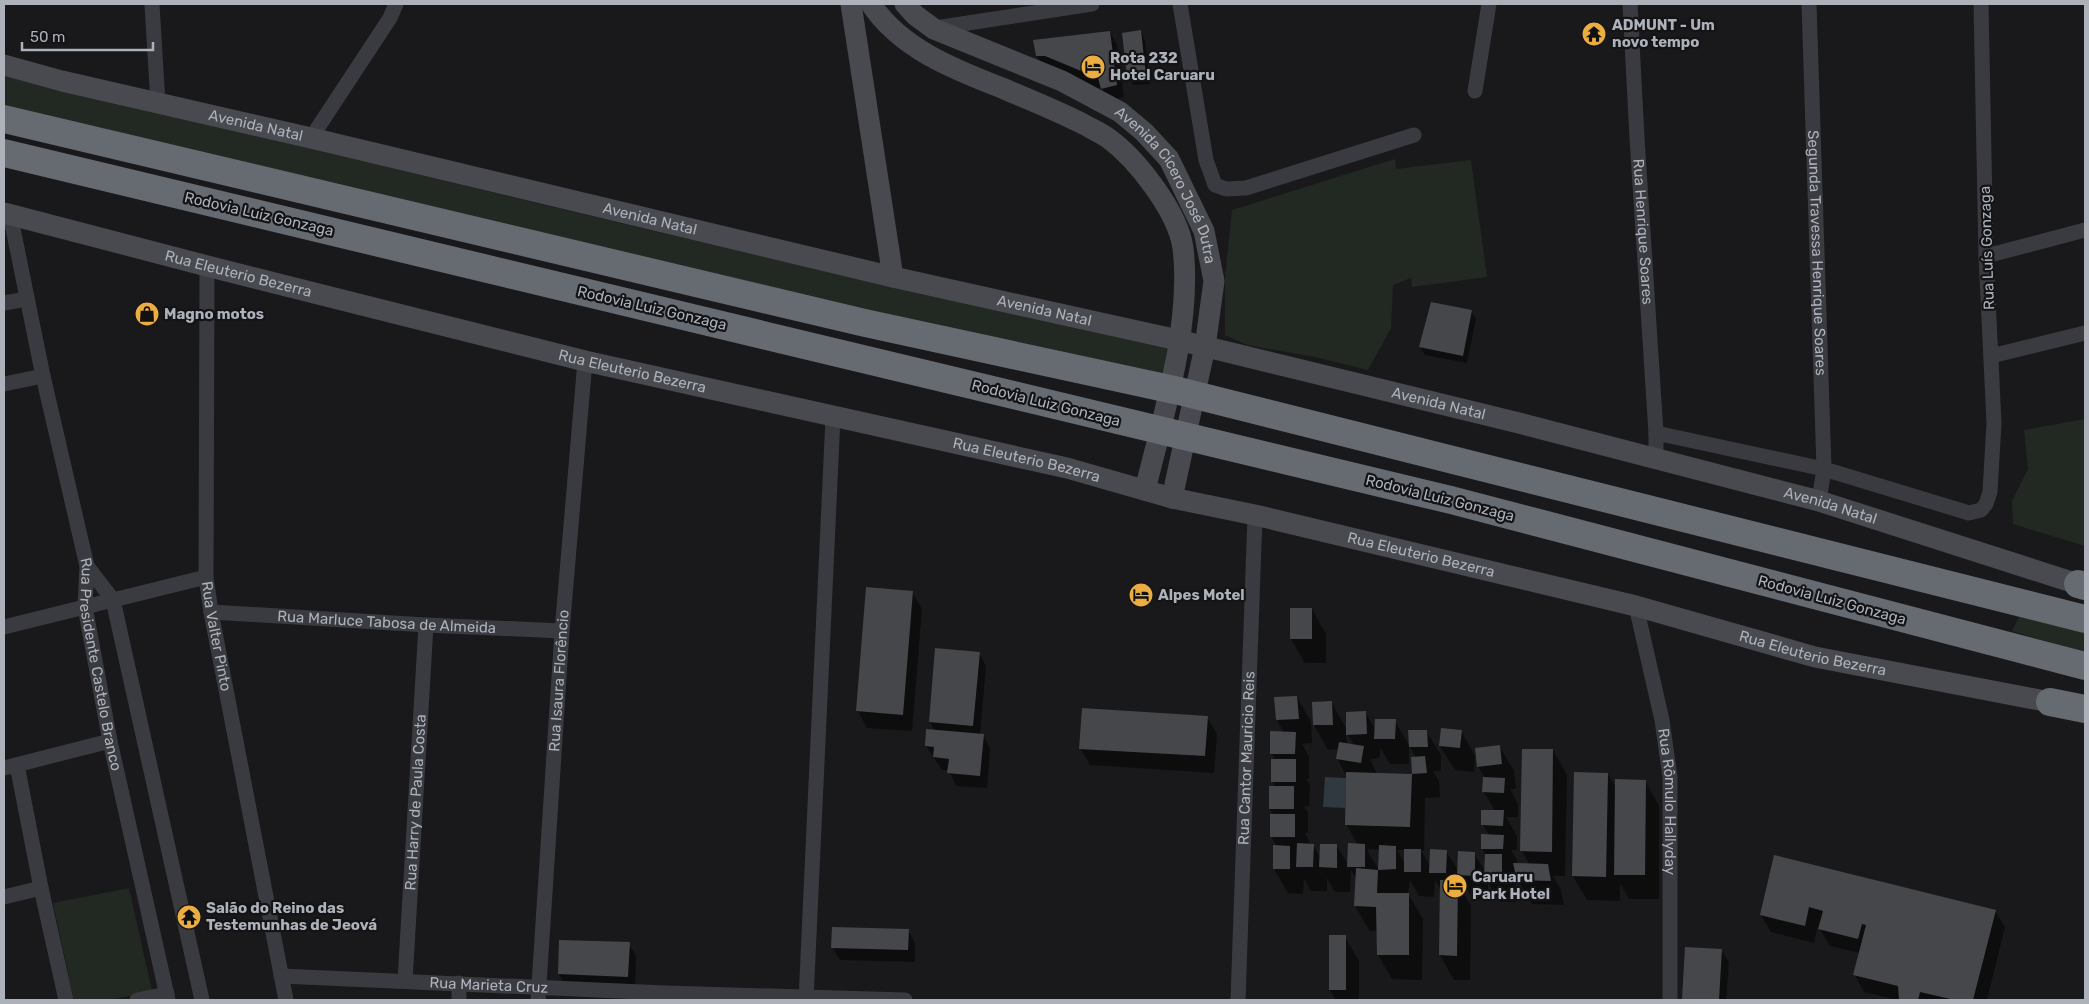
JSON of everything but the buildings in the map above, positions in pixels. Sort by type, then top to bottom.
[{"type":"highway","points":[[4,119],[865,323],[1179,392],[2085,619]]},
{"type":"highway","name":"Rodovia Luiz Gonzaga","points":[[4,153],[1451,500],[2085,666]]},
{"type":"highway","points":[[2050,702],[2085,709]]},
{"type":"street","points":[[152,4],[158,104]]},
{"type":"street","points":[[311,138],[390,18],[396,4]]},
{"type":"street","points":[[851,4],[894,276]]},
{"type":"street","name":"Avenida Cícero José Dutra","points":[[870,4],[880,18],[912,46],[969,75],[1064,114],[1107,137],[1138,165],[1175,221],[1182,247],[1185,297],[1169,391],[1145,490]]},
{"type":"street","name":"Avenida Cícero José Dutra","points":[[905,4],[915,15],[934,29],[1062,80],[1120,112],[1144,132],[1170,159],[1204,231],[1214,281],[1205,347],[1172,498]]},
{"type":"street","points":[[934,29],[1083,4]]},
{"type":"street","points":[[1180,4],[1206,160],[1215,185],[1226,189],[1246,188],[1414,135]]},
{"type":"street","points":[[1474,91],[1485,37],[1489,4]]},
{"type":"street","name":"Rua Henrique Soares","points":[[1630,4],[1656,459]]},
{"type":"street","name":"Segunda Travessa Henrique Soares","points":[[1809,4],[1824,469],[1819,501]]},
{"type":"street","name":"Rua Luís Gonzaga","points":[[1824,469],[1969,512],[1981,510],[1986,504],[1990,492],[1994,423],[1986,256],[1981,4]]},
{"type":"street","name":"Avenida Natal","points":[[4,65],[158,104],[311,138],[894,276],[1178,340],[1510,421],[1819,501],[2082,585]]},
{"type":"street","points":[[7,213],[87,566]]},
{"type":"street","name":"Rua Eleuterio Bezerra","points":[[7,213],[207,266],[585,361],[833,418],[1067,468],[1172,498],[1255,515],[1636,606],[1815,658],[2050,702]]},
{"type":"street","points":[[1986,256],[2085,230]]},
{"type":"street","name":"Rua Valter Pinto","points":[[207,266],[206,577],[211,612],[286,1000]]},
{"type":"street","points":[[4,302],[27,299]]},
{"type":"street","points":[[1991,356],[2085,332]]},
{"type":"street","name":"Rua Isaura Florêncio","points":[[538,993],[562,631],[585,361]]},
{"type":"street","points":[[4,384],[43,376]]},
{"type":"street","points":[[806,999],[833,418]]},
{"type":"street","points":[[1656,433],[1824,469]]},
{"type":"street","name":"Rua Cantor Mauricio Reis","points":[[1238,1000],[1255,515]]},
{"type":"street","name":"Rua Presidente Castelo Branco","points":[[87,566],[113,600],[202,1000]]},
{"type":"street","name":"Rua Presidente Castelo Branco","points":[[87,566],[86,607],[110,741],[167,997]]},
{"type":"street","points":[[4,627],[206,577]]},
{"type":"street","name":"Rua Rômulo Hallyday","points":[[1636,606],[1662,720],[1670,777],[1670,1000]]},
{"type":"street","name":"Rua Marluce Tabosa de Almeida","points":[[211,612],[562,631]]},
{"type":"street","name":"Rua Harry de Paula Costa","points":[[405,981],[426,625]]},
{"type":"street","points":[[66,1000],[41,888],[10,766],[110,741]]},
{"type":"street","points":[[4,897],[41,888]]},
{"type":"street","name":"Rua Marieta Cruz","points":[[281,976],[459,983],[538,993],[905,1000]]},
{"type":"street","points":[[458,1000],[459,983]]},
{"type":"street","points":[[137,1000],[167,997]]},
{"type":"shaded area","points":[[4,72],[584,214],[875,282],[1167,347],[1161,392],[4,108]]},
{"type":"shaded area","points":[[1395,159],[1396,169],[1471,160],[1487,277],[1412,287],[1411,278],[1393,285],[1391,328],[1368,370],[1315,357],[1247,345],[1225,335],[1225,277],[1232,210]]},
{"type":"shaded area","points":[[2085,419],[2085,546],[2013,524],[2012,501],[2028,469],[2024,430]]},
{"type":"shaded area","points":[[2023,609],[2085,624],[2085,653],[2012,631]]},
{"type":"shaded area","points":[[1325,777],[1346,778],[1345,808],[1323,807]]},
{"type":"shaded area","points":[[129,888],[152,991],[109,1000],[74,1000],[53,903]]},
{"type":"place","name":"ADMUNT - Um novo tempo","points":[[1594,34]]},
{"type":"place","name":"Rota 232 Hotel Caruaru","points":[[1093,67]]},
{"type":"place","name":"Magno motos","points":[[147,314]]},
{"type":"place","name":"Alpes Motel","points":[[1141,595]]},
{"type":"place","name":"Caruaru Park Hotel","points":[[1455,886]]},
{"type":"place","name":"Salão do Reino das Testemunhas de Jeová","points":[[189,917]]}]
